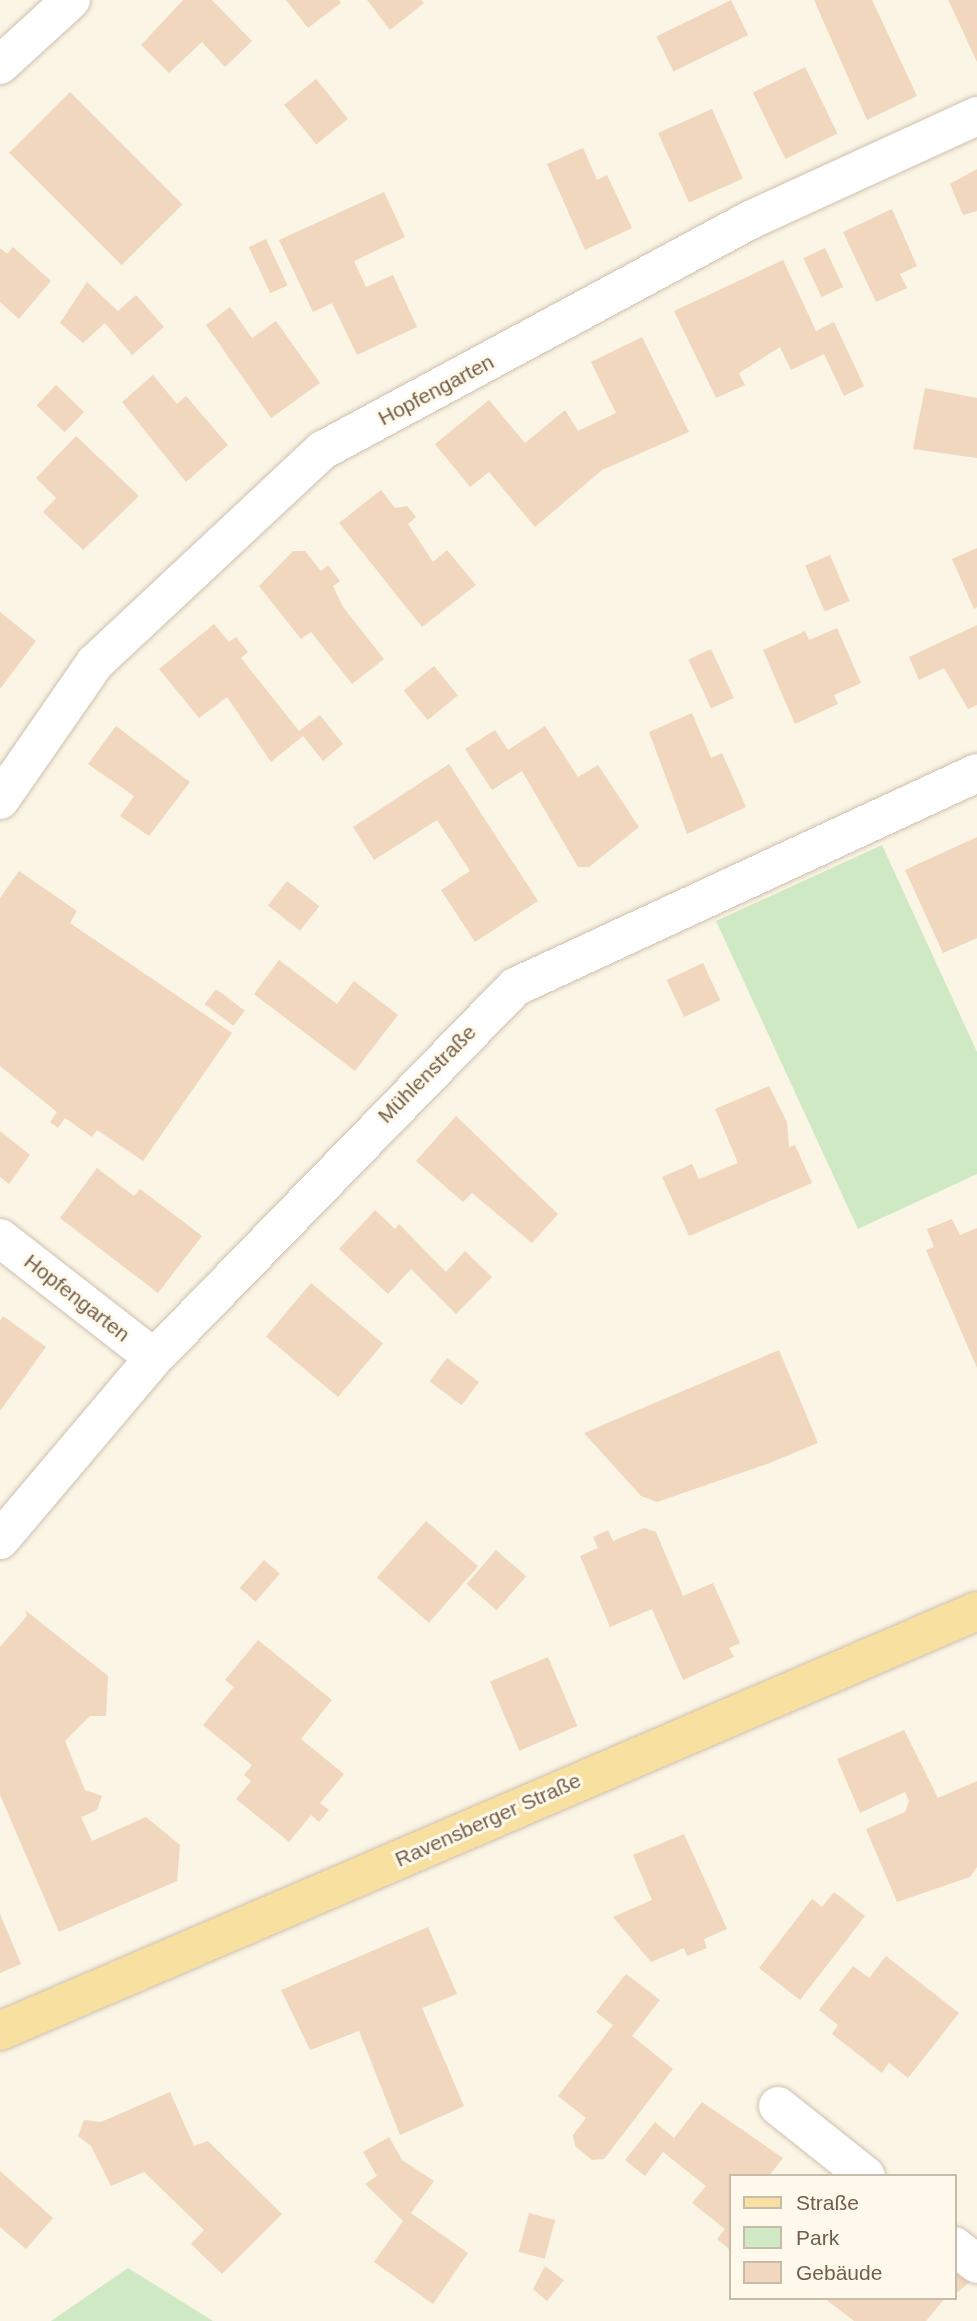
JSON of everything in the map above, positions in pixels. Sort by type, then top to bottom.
[{"type":"main road","name":"Ravensberger Straße","points":[[0,2032],[977,1611]]},
{"type":"street","points":[[0,65],[71,0]]},
{"type":"street","name":"Hopfengarten","points":[[0,800],[95,663],[323,450],[750,220],[977,116]]},
{"type":"street","name":"Mühlenstraße","points":[[0,1540],[155,1358],[515,986],[977,773]]},
{"type":"street","name":"Hopfengarten","points":[[0,1238],[155,1358]]},
{"type":"street","points":[[778,2106],[863,2174]]},
{"type":"street","points":[[956,2248],[977,2264]]},
{"type":"green space","points":[[882,845],[977,1052],[977,1174],[858,1229],[716,921]]},
{"type":"green space","points":[[128,2268],[213,2321],[51,2321]]},
{"type":"building","points":[[183,0],[212,0],[252,41],[225,67],[202,42],[169,73],[141,45]]},
{"type":"building","points":[[286,0],[339,0],[341,3],[308,28]]},
{"type":"building","points":[[367,0],[421,0],[424,3],[390,30]]},
{"type":"building","points":[[731,0],[748,35],[673,71],[656,36]]},
{"type":"building","points":[[814,0],[872,0],[917,96],[867,120]]},
{"type":"building","points":[[948,0],[977,0],[977,62],[952,8]]},
{"type":"building","points":[[805,67],[837,134],[785,159],[753,92]]},
{"type":"building","points":[[316,79],[348,119],[316,144],[284,105]]},
{"type":"building","points":[[70,92],[182,204],[122,265],[9,153]]},
{"type":"building","points":[[712,109],[743,178],[689,202],[658,133]]},
{"type":"building","points":[[583,148],[597,180],[607,175],[632,228],[585,250],[547,164]]},
{"type":"building","points":[[977,169],[977,211],[963,215],[950,184]]},
{"type":"building","points":[[384,192],[405,237],[354,261],[366,287],[393,275],[417,327],[357,355],[332,303],[313,312],[279,240]]},
{"type":"building","points":[[892,209],[917,266],[900,274],[907,288],[876,302],[843,232]]},
{"type":"building","points":[[266,239],[288,285],[270,293],[249,247]]},
{"type":"building","points":[[13,247],[51,281],[19,319],[0,302],[0,248],[7,254]]},
{"type":"building","points":[[825,248],[843,287],[821,297],[803,258]]},
{"type":"building","points":[[783,260],[816,331],[834,322],[864,386],[844,396],[824,354],[791,370],[780,347],[739,373],[745,385],[716,398],[674,311]]},
{"type":"building","points":[[87,282],[118,311],[136,295],[164,327],[132,355],[105,323],[83,343],[60,323]]},
{"type":"building","points":[[230,307],[252,338],[276,321],[320,383],[271,418],[206,325]]},
{"type":"building","points":[[642,337],[689,432],[602,470],[535,527],[489,472],[470,487],[435,444],[489,400],[525,443],[565,410],[578,431],[616,413],[591,362]]},
{"type":"building","points":[[153,375],[177,404],[186,396],[228,445],[186,482],[122,402]]},
{"type":"building","points":[[56,385],[84,412],[65,432],[37,405]]},
{"type":"building","points":[[925,388],[977,398],[977,458],[913,449]]},
{"type":"building","points":[[76,436],[139,496],[83,550],[43,512],[56,498],[36,478]]},
{"type":"building","points":[[381,490],[395,508],[407,506],[416,517],[408,524],[433,562],[447,550],[476,585],[422,627],[339,523]]},
{"type":"building","points":[[977,548],[977,607],[974,609],[952,559]]},
{"type":"building","points":[[293,551],[305,551],[321,571],[328,565],[340,581],[333,586],[343,607],[384,659],[352,684],[311,632],[301,639],[259,586]]},
{"type":"building","points":[[830,555],[850,601],[825,612],[805,566]]},
{"type":"building","points":[[0,612],[36,641],[0,689]]},
{"type":"building","points":[[214,624],[229,642],[236,637],[248,652],[241,658],[299,731],[320,715],[343,744],[323,761],[303,736],[271,762],[227,697],[199,718],[159,669]]},
{"type":"building","points":[[977,625],[977,705],[968,709],[944,668],[919,680],[909,657]]},
{"type":"building","points":[[837,628],[861,683],[834,695],[838,704],[795,724],[763,650],[805,631],[809,640]]},
{"type":"building","points":[[711,649],[734,698],[711,709],[688,660]]},
{"type":"building","points":[[434,666],[458,696],[428,720],[404,691]]},
{"type":"building","points":[[692,713],[711,758],[722,753],[746,807],[687,834],[649,732]]},
{"type":"building","points":[[116,726],[190,782],[149,836],[120,816],[134,796],[88,764]]},
{"type":"building","points":[[545,726],[578,777],[598,765],[639,827],[589,867],[578,867],[522,771],[492,790],[465,749],[495,730],[508,750]]},
{"type":"building","points":[[449,764],[538,901],[475,942],[441,890],[470,871],[437,820],[374,860],[353,827]]},
{"type":"building","points":[[977,837],[977,938],[943,953],[905,870]]},
{"type":"building","points":[[19,871],[77,911],[70,923],[232,1033],[143,1161],[97,1130],[92,1137],[65,1118],[58,1128],[50,1122],[57,1112],[0,1066],[0,898]]},
{"type":"building","points":[[287,881],[319,906],[300,931],[268,905]]},
{"type":"building","points":[[279,960],[337,1004],[354,981],[398,1015],[355,1071],[254,994]]},
{"type":"building","points":[[703,963],[720,1000],[684,1017],[667,980]]},
{"type":"building","points":[[216,989],[245,1011],[233,1026],[205,1004]]},
{"type":"building","points":[[769,1086],[787,1122],[789,1147],[795,1145],[812,1183],[689,1236],[662,1177],[692,1164],[699,1179],[738,1163],[715,1109]]},
{"type":"building","points":[[456,1116],[558,1214],[532,1243],[472,1193],[463,1202],[416,1161]]},
{"type":"building","points":[[0,1131],[30,1155],[9,1184],[0,1177]]},
{"type":"building","points":[[97,1168],[134,1196],[140,1189],[202,1236],[158,1293],[60,1218]]},
{"type":"building","points":[[375,1210],[395,1229],[399,1224],[446,1272],[465,1251],[492,1277],[456,1314],[411,1269],[388,1294],[339,1249]]},
{"type":"building","points":[[952,1219],[960,1235],[977,1228],[977,1368],[926,1250],[934,1247],[927,1229]]},
{"type":"building","points":[[311,1283],[383,1343],[338,1397],[266,1337]]},
{"type":"building","points":[[3,1316],[46,1347],[0,1411],[0,1321]]},
{"type":"building","points":[[779,1350],[818,1443],[767,1464],[657,1502],[641,1496],[584,1433]]},
{"type":"building","points":[[447,1358],[479,1382],[461,1405],[430,1381]]},
{"type":"building","points":[[426,1521],[478,1566],[429,1623],[377,1578]]},
{"type":"building","points":[[644,1528],[656,1532],[683,1596],[713,1583],[740,1643],[729,1648],[734,1657],[683,1680],[652,1609],[610,1627],[580,1556],[598,1548],[593,1537],[608,1530],[613,1541]]},
{"type":"building","points":[[496,1550],[526,1576],[497,1610],[466,1584]]},
{"type":"building","points":[[264,1560],[280,1574],[256,1602],[240,1588]]},
{"type":"building","points":[[25,1610],[108,1676],[106,1716],[90,1716],[65,1741],[85,1790],[102,1796],[97,1810],[81,1817],[92,1841],[146,1817],[180,1845],[177,1881],[59,1932],[0,1795],[0,1647],[27,1616]]},
{"type":"building","points":[[258,1640],[332,1700],[301,1739],[344,1774],[320,1803],[329,1810],[319,1822],[311,1815],[289,1842],[236,1799],[251,1781],[244,1775],[252,1765],[203,1725],[234,1687],[225,1680]]},
{"type":"building","points":[[548,1657],[577,1726],[519,1751],[490,1682]]},
{"type":"building","points":[[904,1730],[938,1798],[977,1781],[977,1867],[970,1877],[897,1902],[866,1829],[905,1812],[909,1801],[905,1792],[860,1813],[837,1759]]},
{"type":"building","points":[[684,1834],[727,1929],[704,1939],[707,1948],[687,1956],[684,1948],[651,1962],[613,1917],[652,1900],[633,1855]]},
{"type":"building","points":[[834,1892],[865,1916],[800,2000],[759,1968],[812,1899],[822,1907]]},
{"type":"building","points":[[0,1914],[21,1964],[0,1973]]},
{"type":"building","points":[[428,1927],[457,1994],[422,2008],[464,2106],[400,2135],[359,2031],[310,2050],[281,1990]]},
{"type":"building","points":[[886,1956],[959,2013],[908,2078],[889,2063],[882,2073],[832,2034],[838,2025],[819,2010],[853,1966],[869,1978]]},
{"type":"building","points":[[626,1974],[660,2000],[632,2036],[673,2069],[604,2159],[592,2160],[575,2146],[573,2135],[586,2118],[558,2096],[613,2025],[596,2012]]},
{"type":"building","points":[[170,2092],[194,2146],[208,2141],[282,2214],[222,2274],[191,2244],[204,2230],[144,2172],[111,2186],[91,2146],[78,2136],[84,2120],[101,2122]]},
{"type":"building","points":[[702,2102],[783,2158],[771,2174],[729,2174],[729,2249],[717,2239],[725,2229],[692,2203],[706,2186],[663,2152],[645,2176],[625,2160],[655,2122],[674,2138]]},
{"type":"building","points":[[389,2137],[402,2160],[434,2181],[411,2213],[468,2253],[433,2304],[374,2262],[403,2221],[365,2184],[377,2176],[363,2152]]},
{"type":"building","points":[[0,2171],[53,2218],[26,2249],[0,2227]]},
{"type":"building","points":[[529,2213],[555,2220],[545,2259],[519,2252]]},
{"type":"building","points":[[956,2260],[977,2276],[956,2293]]},
{"type":"building","points":[[545,2266],[564,2280],[547,2301],[533,2289]]},
{"type":"building","points":[[827,2300],[943,2300],[926,2321],[854,2321]]}]
